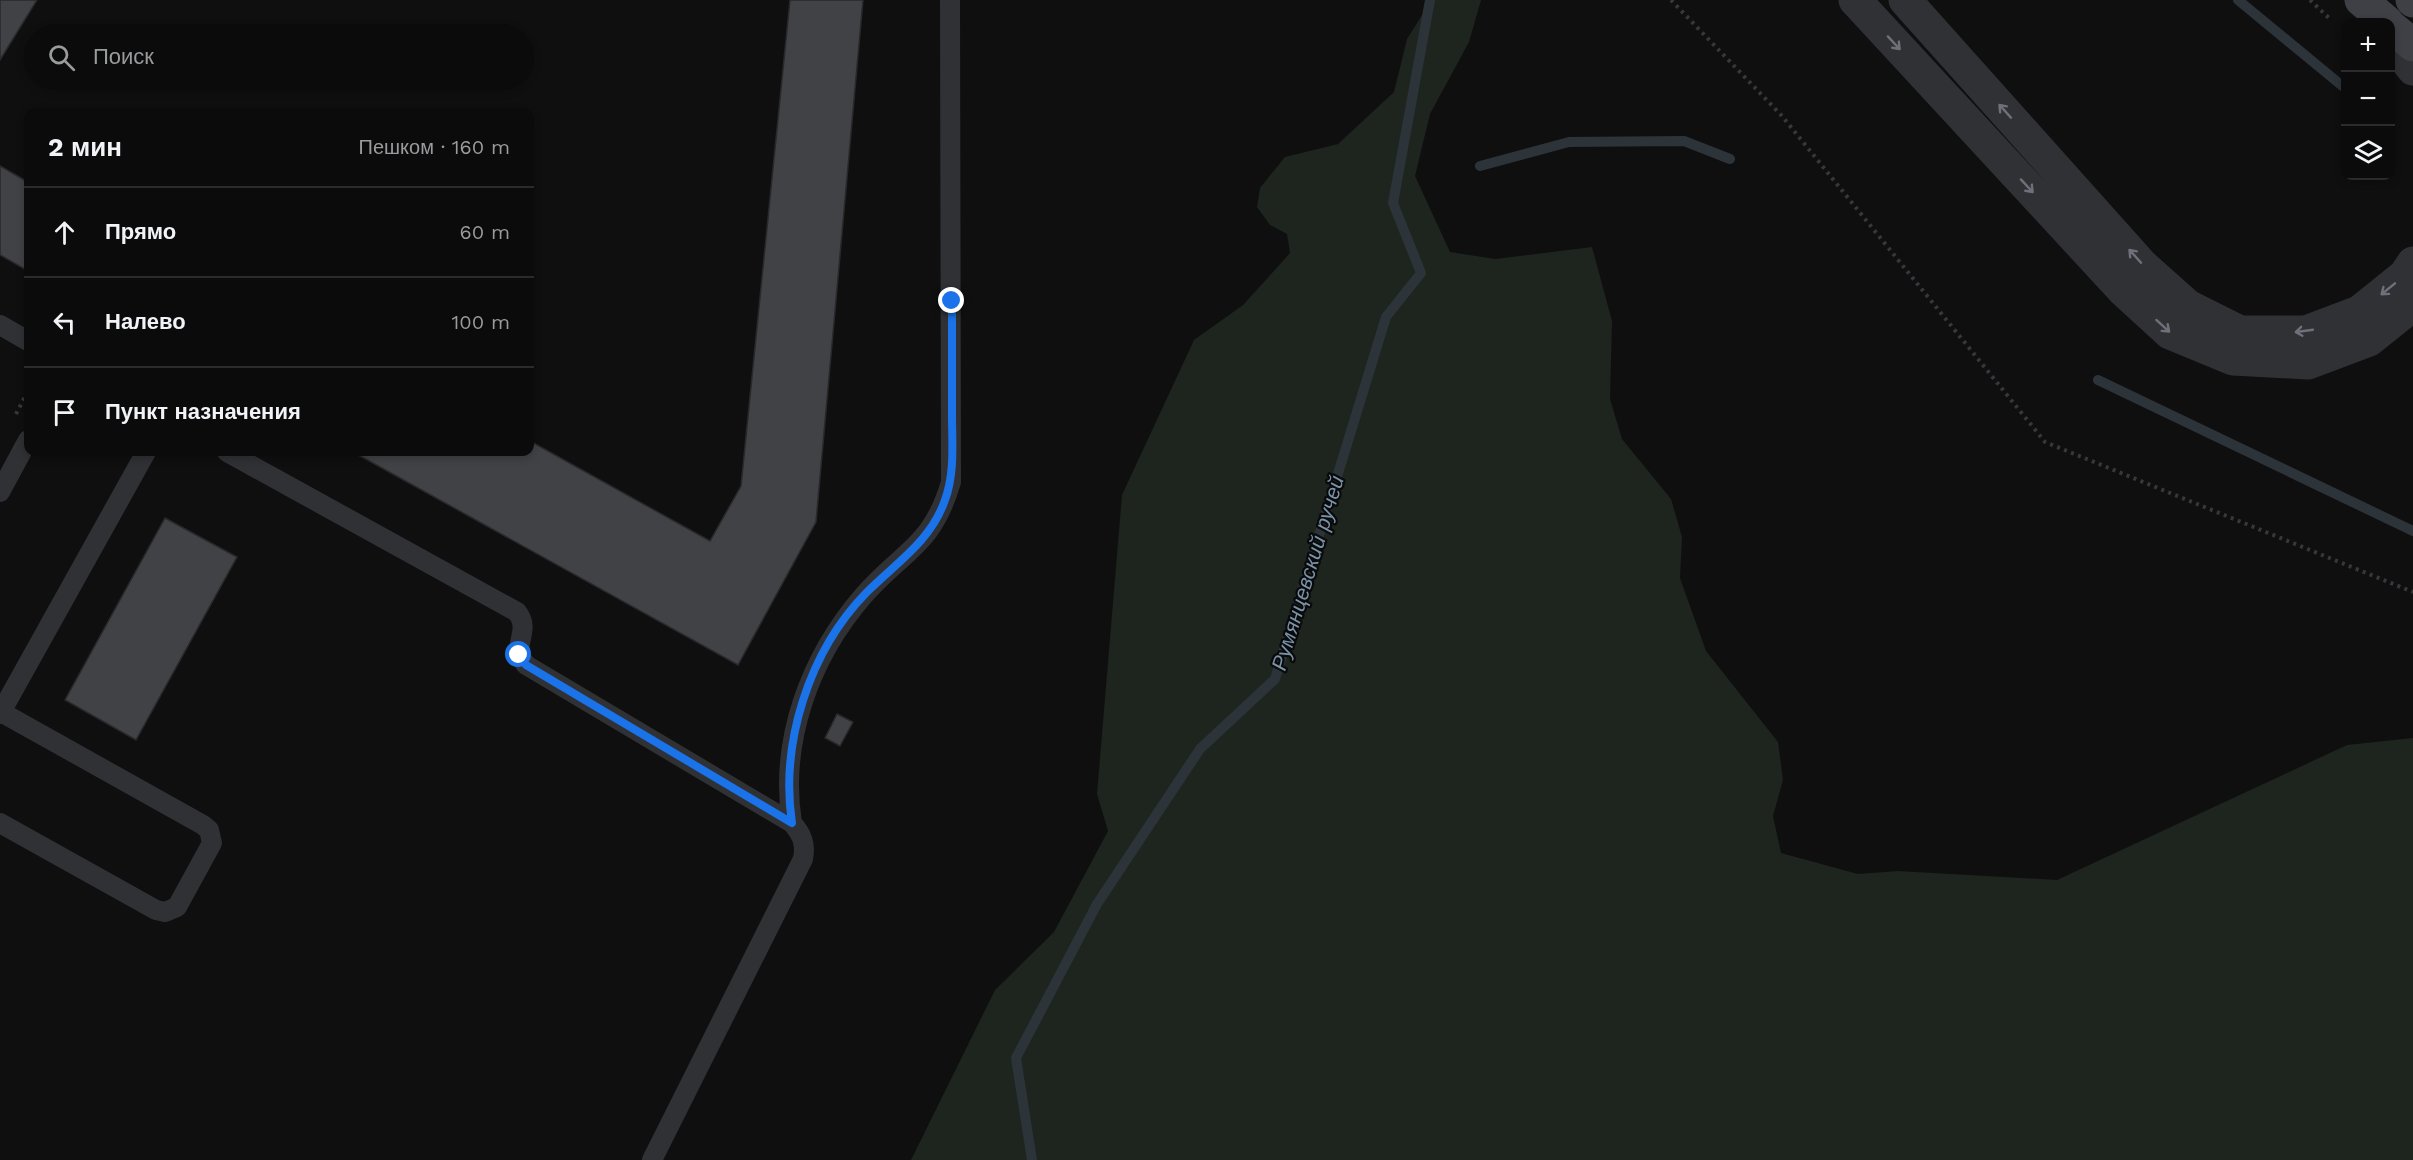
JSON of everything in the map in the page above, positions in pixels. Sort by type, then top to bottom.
[{"type":"main road","points":[[2359,0],[2381,18]]},
{"type":"main road","points":[[2395,29],[2413,45]]},
{"type":"street","points":[[1855,0],[2123,290],[2170,333],[2233,358],[2308,363],[2370,340],[2413,305]]},
{"type":"street","points":[[1905,0],[2142,265],[2188,306],[2240,332],[2306,332],[2359,312],[2405,276],[2413,263]]},
{"type":"street","points":[[2359,0],[2373,18]]},
{"type":"street","points":[[2395,45],[2413,69]]},
{"type":"lane","points":[[652,1160],[803,859],[803,840],[792,823],[787,793],[790,758],[801,708],[814,674],[840,626],[864,595],[929,533],[942,508],[951,482],[950,0]]},
{"type":"lane","points":[[0,326],[24,339]]},
{"type":"lane","points":[[0,492],[24,447]]},
{"type":"lane","points":[[0,823],[156,910],[165,912],[177,907],[212,843],[209,830],[203,825],[1,713],[144,456]]},
{"type":"lane","points":[[234,456],[517,612],[524,630],[519,655],[526,665],[792,823]]},
{"type":"path","points":[[1671,0],[1782,116],[2045,442],[2413,592]]},
{"type":"shaded area","points":[[1427,0],[1481,0],[1469,42],[1430,114],[1415,176],[1450,252],[1495,259],[1592,247],[1612,321],[1610,399],[1622,439],[1671,499],[1682,537],[1680,578],[1706,651],[1778,742],[1783,780],[1773,816],[1781,853],[1858,874],[1898,871],[2057,880],[2347,745],[2413,738],[2413,1160],[911,1160],[995,990],[1054,932],[1108,831],[1097,794],[1122,495],[1194,340],[1243,305],[1290,253],[1287,234],[1270,225],[1257,207],[1260,188],[1285,157],[1338,144],[1394,92],[1407,39],[1427,7]]},
{"type":"building","points":[[0,0],[37,0],[0,60]]},
{"type":"building","points":[[790,0],[863,0],[816,522],[738,665],[360,456],[534,456],[534,443],[710,541],[741,486]]},
{"type":"building","points":[[0,166],[24,180],[24,269],[0,255]]},
{"type":"building","points":[[165,518],[237,557],[136,740],[65,700]]},
{"type":"building","points":[[837,714],[853,722],[840,746],[825,738]]},
{"type":"waterway","name":"Румянцевский ручей","points":[[1032,1160],[1016,1058],[1097,904],[1200,749],[1275,679],[1386,317],[1421,273],[1393,203],[1430,0]]},
{"type":"waterway","points":[[2238,0],[2341,85]]},
{"type":"waterway","points":[[1480,166],[1569,142],[1684,141],[1730,159]]},
{"type":"waterway","points":[[2098,380],[2413,531]]},
{"type":"route","points":[[519,655],[526,665],[792,823],[787,793],[793,738],[801,708],[826,648],[864,595],[917,547],[929,533],[939,516],[951,482],[952,301]]}]
